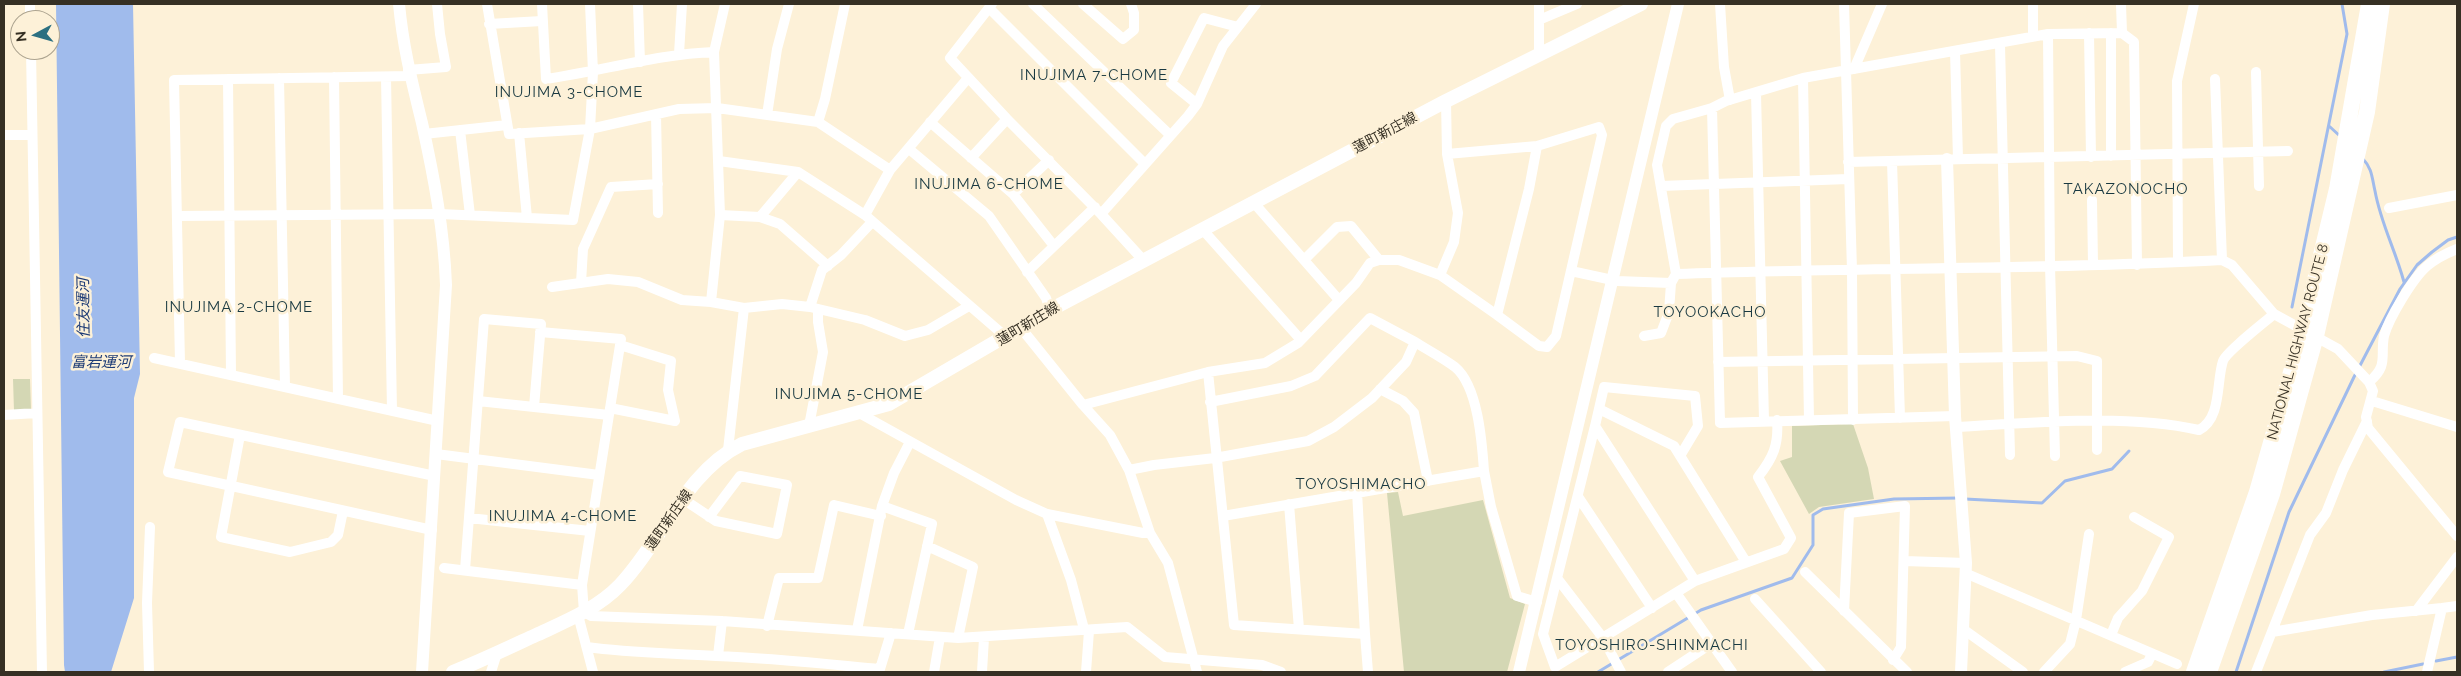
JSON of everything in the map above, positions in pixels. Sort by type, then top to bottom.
[{"type":"highway","name":"NATIONAL HIGHWAY ROUTE 8","points":[[2194,672],[2257,492],[2309,333],[2337,188],[2369,4]]},
{"type":"highway","name":"NATIONAL HIGHWAY ROUTE 8","points":[[2209,672],[2272,494],[2309,333],[2366,112],[2382,4]]},
{"type":"main road","name":"蓮町新庄線","points":[[453,672],[581,614],[619,587],[641,560],[683,499],[712,463],[728,450],[742,444],[889,404],[1050,310],[1446,101],[1539,56],[1636,5]]},
{"type":"street","points":[[399,4],[409,73],[424,134],[440,214],[446,285],[422,672]]},
{"type":"street","points":[[180,363],[174,80],[386,77],[446,67],[437,4]]},
{"type":"street","points":[[487,4],[509,134],[590,129],[679,109],[717,108],[818,122],[890,170]]},
{"type":"street","points":[[542,4],[546,79],[593,72],[679,54],[714,52]]},
{"type":"street","points":[[177,216],[440,214],[573,220],[590,129],[593,72],[590,4]]},
{"type":"street","points":[[638,4],[640,62]]},
{"type":"street","points":[[679,54],[682,4]]},
{"type":"street","points":[[710,302],[720,214],[714,52],[725,4]]},
{"type":"street","points":[[767,115],[777,49],[789,4]]},
{"type":"street","points":[[818,122],[825,99],[846,4]]},
{"type":"street","points":[[1033,4],[1170,135]]},
{"type":"street","points":[[1083,4],[1123,39],[1134,30],[1134,13],[1131,4]]},
{"type":"street","points":[[1027,272],[1054,246],[1098,210],[1145,164],[1197,104],[1223,46],[1256,4]]},
{"type":"street","points":[[1539,4],[1539,56]]},
{"type":"street","points":[[1539,20],[1577,4]]},
{"type":"street","points":[[1519,672],[1678,4]]},
{"type":"street","points":[[1720,4],[1724,67],[1730,100]]},
{"type":"street","points":[[1844,4],[1850,69],[1848,179],[1852,270],[1853,420]]},
{"type":"street","points":[[1850,69],[1882,4]]},
{"type":"street","points":[[2033,37],[2034,4]]},
{"type":"street","points":[[2121,4],[2122,33]]},
{"type":"street","points":[[2178,262],[2177,81],[2194,4]]},
{"type":"street","points":[[1144,261],[1098,210],[1007,119],[950,58],[990,6],[1145,164]]},
{"type":"street","points":[[1197,104],[1171,83],[1204,18],[1238,27]]},
{"type":"street","points":[[489,24],[542,21]]},
{"type":"street","points":[[2111,33],[2111,156]]},
{"type":"street","points":[[1644,336],[1661,333],[1669,312],[1674,279],[1657,165],[1666,126],[1674,119],[1803,78],[2048,34],[2122,33],[2134,42],[2134,156],[2137,265]]},
{"type":"street","points":[[2048,34],[2050,265],[2055,456]]},
{"type":"street","points":[[2089,34],[2091,157]]},
{"type":"street","points":[[2000,44],[2010,454]]},
{"type":"street","points":[[1955,51],[1951,267],[1955,422],[1966,568],[1961,672]]},
{"type":"street","points":[[30,60],[42,672]]},
{"type":"street","points":[[2256,72],[2259,186]]},
{"type":"street","points":[[334,77],[338,399]]},
{"type":"street","points":[[386,77],[392,411]]},
{"type":"street","points":[[279,78],[285,387]]},
{"type":"street","points":[[809,426],[824,352],[814,308],[822,270],[828,266],[868,218],[890,170],[968,78]]},
{"type":"street","points":[[1803,78],[1809,420]]},
{"type":"street","points":[[228,79],[230,375]]},
{"type":"street","points":[[2215,79],[2222,260]]},
{"type":"street","points":[[1756,93],[1764,420]]},
{"type":"street","points":[[1440,275],[1454,242],[1458,213],[1447,154],[1446,101]]},
{"type":"street","points":[[1712,108],[1720,423],[1764,420],[1900,418],[2009,424],[2096,422],[2175,425],[2199,430],[2206,427],[2213,417],[2224,359],[2274,314]]},
{"type":"street","points":[[656,114],[658,213]]},
{"type":"street","points":[[971,158],[1007,119]]},
{"type":"street","points":[[930,122],[1013,194],[1054,246]]},
{"type":"street","points":[[424,134],[507,125]]},
{"type":"street","points":[[1082,404],[1208,372],[1265,364],[1301,340],[1339,300],[1370,263],[1379,260],[1399,260],[1440,275],[1539,346],[1547,347],[1556,336],[1602,135],[1599,127],[1537,146],[1447,154]]},
{"type":"street","points":[[460,130],[470,215]]},
{"type":"street","points":[[519,133],[527,218]]},
{"type":"street","points":[[4,135],[32,135]]},
{"type":"street","points":[[1497,315],[1529,189],[1537,146]]},
{"type":"street","points":[[909,149],[989,216],[1046,298],[1050,310]]},
{"type":"street","points":[[1848,162],[2288,151]]},
{"type":"street","points":[[1013,194],[1049,160]]},
{"type":"street","points":[[719,161],[798,172],[868,218],[1006,336]]},
{"type":"street","points":[[1892,161],[1900,418]]},
{"type":"street","points":[[760,217],[798,172]]},
{"type":"street","points":[[1661,186],[1848,179]]},
{"type":"street","points":[[580,283],[583,248],[611,187],[658,184]]},
{"type":"street","points":[[2389,208],[2457,195]]},
{"type":"street","points":[[2092,200],[2093,265]]},
{"type":"street","points":[[1254,203],[1339,300]]},
{"type":"street","points":[[720,214],[760,217],[780,224],[828,266]]},
{"type":"street","points":[[1304,260],[1337,227],[1351,226],[1379,260]]},
{"type":"street","points":[[1203,230],[1301,340]]},
{"type":"street","points":[[2370,382],[2383,366],[2384,336],[2395,308],[2426,267],[2457,249]]},
{"type":"street","points":[[1571,271],[1612,280],[1674,279],[1716,273],[1807,272],[1896,268],[2137,265],[2222,260],[2232,264],[2274,314],[2338,349],[2370,382],[2373,391],[2367,421],[2343,470],[2326,514],[2310,535],[2256,672]]},
{"type":"street","points":[[552,287],[608,279],[638,282],[682,300],[710,302],[744,308],[782,304],[814,308],[865,320],[905,336],[928,330],[969,306]]},
{"type":"street","points":[[728,450],[744,308]]},
{"type":"street","points":[[1210,402],[1291,386],[1315,376],[1370,318],[1415,342],[1456,368],[1471,391],[1491,507],[1518,596],[1537,602]]},
{"type":"street","points":[[466,570],[484,319],[541,324],[534,407]]},
{"type":"street","points":[[1021,328],[1082,404],[1110,435],[1129,470],[1150,533],[1168,563],[1197,672]]},
{"type":"street","points":[[540,332],[621,339],[582,585],[581,614],[592,672]]},
{"type":"street","points":[[1129,470],[1215,458],[1308,441],[1334,427],[1380,390],[1406,362],[1415,342]]},
{"type":"street","points":[[478,401],[610,412],[675,421],[668,390],[671,361],[620,345]]},
{"type":"street","points":[[1718,362],[2077,356],[2096,361],[2097,450]]},
{"type":"street","points":[[154,358],[438,421]]},
{"type":"street","points":[[1208,372],[1215,458],[1234,625],[1366,634]]},
{"type":"street","points":[[1680,456],[1698,426],[1695,396],[1604,387],[1579,498],[1543,634],[1555,670],[1695,581],[1784,549],[1791,538],[1758,477],[1772,460],[1778,431],[1777,420]]},
{"type":"street","points":[[1380,390],[1403,401],[1414,413],[1428,481]]},
{"type":"street","points":[[2372,401],[2457,427]]},
{"type":"street","points":[[1599,409],[1674,446],[1746,562]]},
{"type":"street","points":[[859,413],[1016,500],[1047,514],[1150,533]]},
{"type":"street","points":[[4,415],[37,414]]},
{"type":"street","points":[[2367,421],[2368,428],[2457,536]]},
{"type":"street","points":[[432,530],[168,472],[180,422],[435,476]]},
{"type":"street","points":[[1595,426],[1695,581]]},
{"type":"street","points":[[240,435],[221,537],[290,552],[331,542],[338,535],[343,511]]},
{"type":"street","points":[[857,630],[882,511],[894,473],[910,442]]},
{"type":"street","points":[[436,454],[599,475]]},
{"type":"street","points":[[1223,516],[1484,471]]},
{"type":"street","points":[[683,499],[716,521],[777,534],[787,484],[740,476],[710,516]]},
{"type":"street","points":[[1357,492],[1368,672]]},
{"type":"street","points":[[1579,498],[1652,608]]},
{"type":"street","points":[[1289,504],[1299,630]]},
{"type":"street","points":[[767,626],[779,578],[818,578],[834,505],[882,511],[932,524],[908,634]]},
{"type":"street","points":[[1844,611],[1849,513],[1906,506],[1901,648],[1893,660]]},
{"type":"street","points":[[1047,514],[1087,630],[1086,672]]},
{"type":"street","points":[[2111,635],[2118,618],[2142,591],[2170,537],[2134,517]]},
{"type":"street","points":[[470,518],[590,530]]},
{"type":"street","points":[[149,672],[147,603],[150,527]]},
{"type":"street","points":[[2044,672],[2070,644],[2076,620],[2090,534]]},
{"type":"street","points":[[927,546],[973,567],[958,638]]},
{"type":"street","points":[[2416,611],[2457,557]]},
{"type":"street","points":[[1904,562],[1966,568],[2076,620],[2177,664]]},
{"type":"street","points":[[444,568],[582,585]]},
{"type":"street","points":[[1805,572],[1907,672]]},
{"type":"street","points":[[1557,578],[1603,638],[1621,672]]},
{"type":"street","points":[[1676,593],[1732,672]]},
{"type":"street","points":[[1755,599],[1821,672]]},
{"type":"street","points":[[2272,632],[2372,615],[2457,606]]},
{"type":"street","points":[[2427,672],[2442,608]]},
{"type":"street","points":[[581,614],[590,616],[722,621],[767,626],[857,630],[958,638],[984,638],[1127,627],[1165,658],[1262,665],[1281,672]]},
{"type":"street","points":[[718,656],[722,621]]},
{"type":"street","points":[[1963,629],[2023,672]]},
{"type":"street","points":[[587,647],[620,652],[718,656],[824,668],[879,671],[891,633]]},
{"type":"street","points":[[934,672],[940,637]]},
{"type":"street","points":[[982,672],[984,638]]},
{"type":"street","points":[[1668,672],[1712,643]]},
{"type":"street","points":[[491,672],[497,653]]},
{"type":"street","points":[[2125,672],[2148,662],[2152,654]]},
{"type":"green space","points":[[13,379],[30,379],[31,410],[14,411]]},
{"type":"green space","points":[[1853,424],[1868,468],[1874,499],[1819,507],[1809,514],[1780,461],[1792,457],[1792,426]]},
{"type":"green space","points":[[1398,492],[1403,516],[1483,500],[1510,598],[1525,604],[1507,672],[1404,672],[1387,493]]},
{"type":"water","name":"富岩運河","points":[[56,4],[133,4],[140,374],[134,398],[134,598],[111,672],[65,672],[64,665],[57,60],[60,60],[60,10],[56,10]]},
{"type":"waterway","points":[[2292,307],[2347,34],[2342,4]]},
{"type":"waterway","points":[[2329,126],[2341,137]]},
{"type":"waterway","points":[[2363,159],[2371,174],[2381,214],[2404,282]]},
{"type":"waterway","points":[[2236,672],[2289,512],[2354,377],[2400,289],[2417,265],[2448,240],[2457,237]]},
{"type":"waterway","points":[[1965,499],[2042,503],[2065,481],[2112,469],[2129,451]]},
{"type":"waterway","points":[[1598,672],[1701,610],[1792,578],[1813,545],[1813,515],[1823,509],[1894,499],[1959,498]]},
{"type":"waterway","points":[[2436,661],[2457,657]]},
{"type":"waterway","points":[[2384,672],[2423,664]]},
{"type":"district","name":"INUJIMA 7-CHOME","points":[[1094,75]]},
{"type":"district","name":"INUJIMA 3-CHOME","points":[[569,92]]},
{"type":"district","name":"INUJIMA 6-CHOME","points":[[989,184]]},
{"type":"district","name":"TAKAZONOCHO","points":[[2126,189]]},
{"type":"district","name":"INUJIMA 2-CHOME","points":[[239,307]]},
{"type":"district","name":"TOYOOKACHO","points":[[1710,312]]},
{"type":"district","name":"INUJIMA 5-CHOME","points":[[849,394]]},
{"type":"district","name":"TOYOSHIMACHO","points":[[1361,484]]},
{"type":"district","name":"INUJIMA 4-CHOME","points":[[563,516]]},
{"type":"district","name":"TOYOSHIRO-SHINMACHI","points":[[1652,645]]},
{"type":"water label","name":"住友運河","points":[[84,308]]}]
